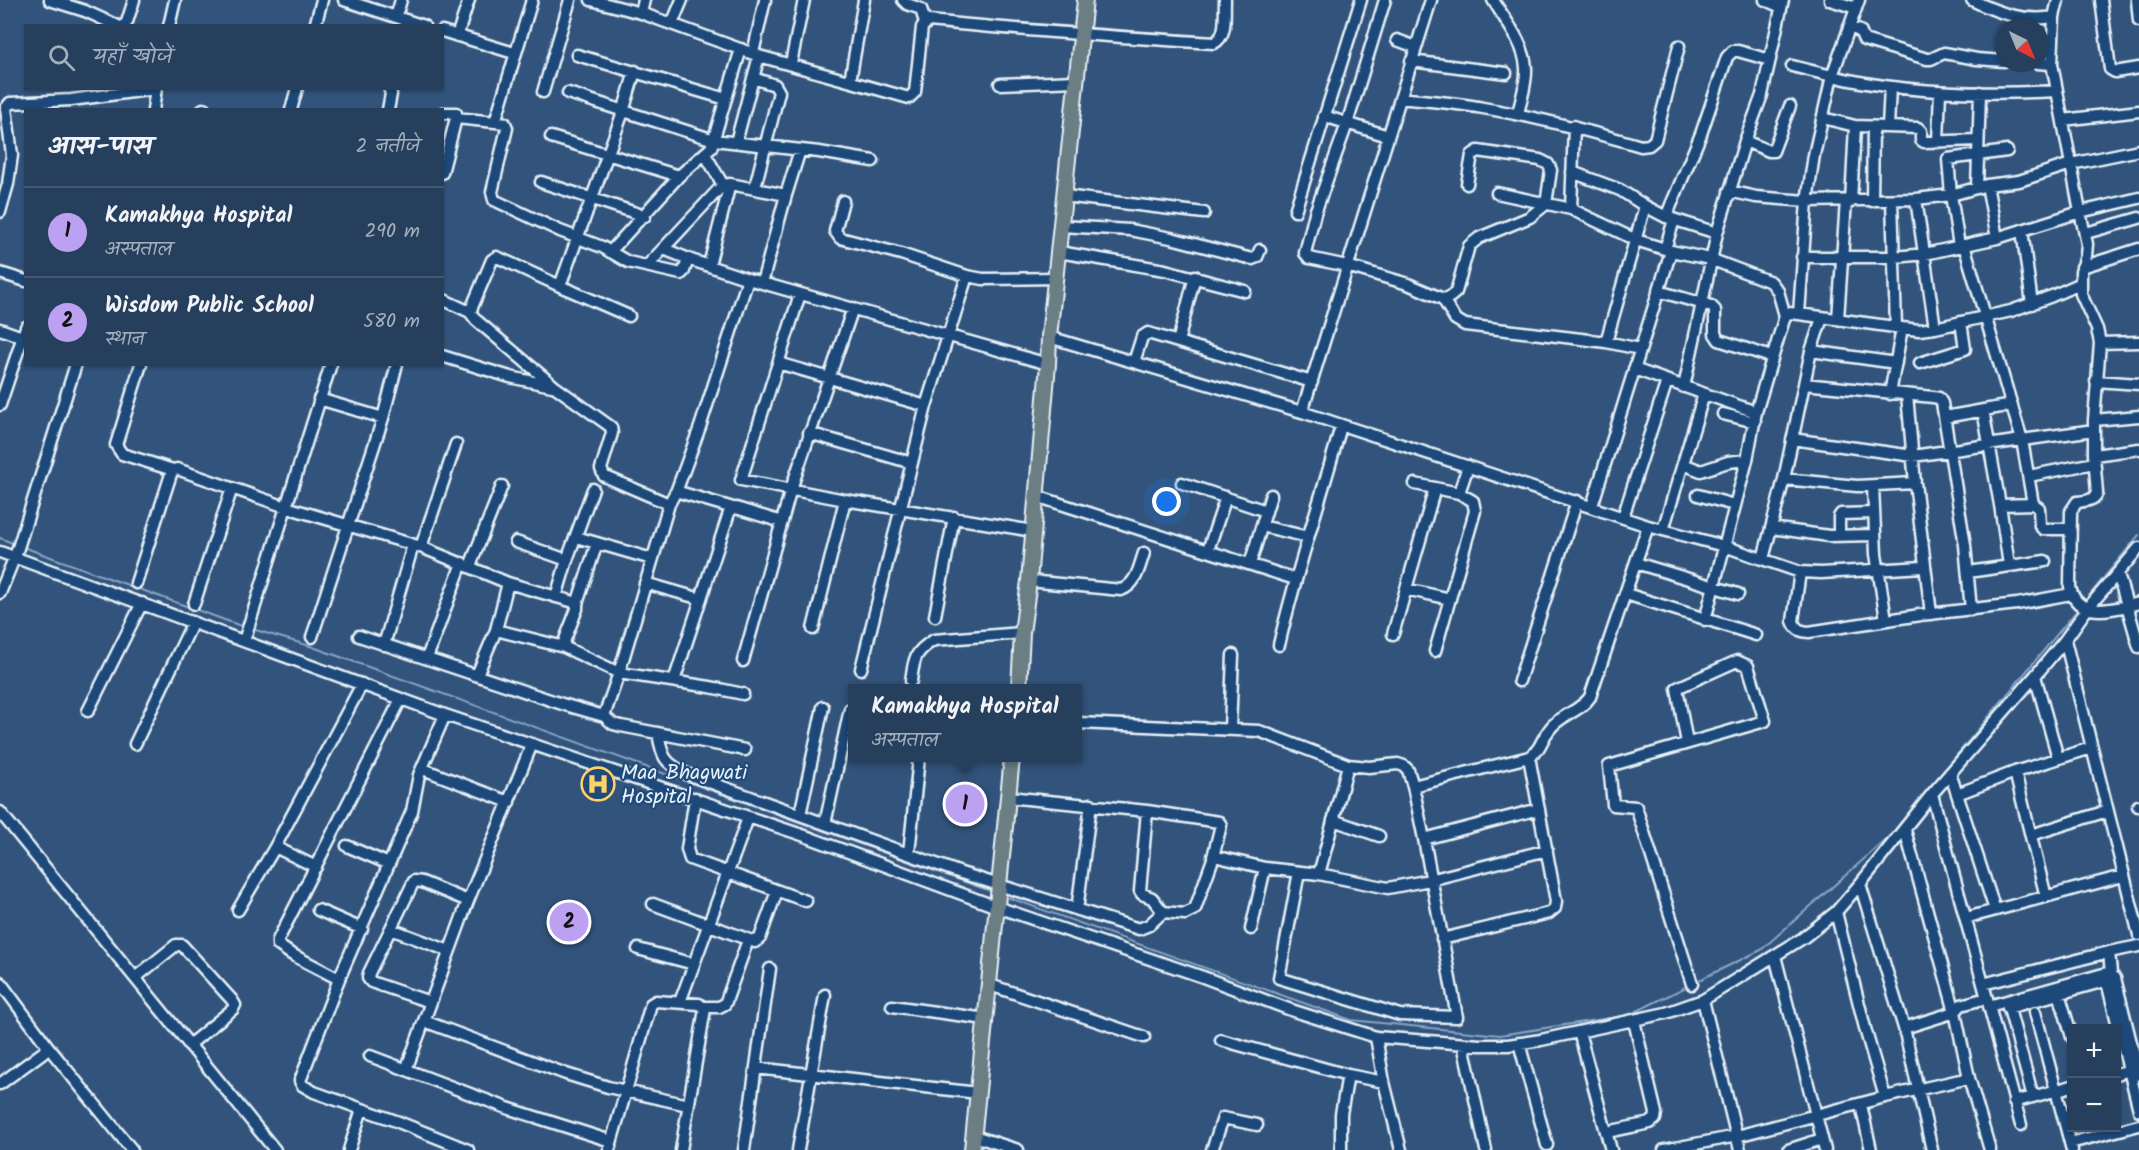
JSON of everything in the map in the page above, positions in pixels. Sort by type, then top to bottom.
[{"type":"main road","points":[[1019,684],[1049,337],[1085,0]]},
{"type":"main road","points":[[973,1143],[1012,762]]},
{"type":"street","points":[[50,0],[85,11],[111,24]]},
{"type":"street","points":[[85,11],[88,0]]},
{"type":"street","points":[[126,24],[134,0]]},
{"type":"street","points":[[169,24],[175,0]]},
{"type":"street","points":[[316,24],[322,0]]},
{"type":"street","points":[[344,0],[418,24]]},
{"type":"street","points":[[396,16],[401,0]]},
{"type":"street","points":[[457,36],[470,0]]},
{"type":"street","points":[[495,122],[514,53],[532,0]]},
{"type":"street","points":[[543,92],[570,0]]},
{"type":"street","points":[[591,0],[641,13],[756,55],[904,97],[913,96],[915,92],[922,27],[929,21],[1214,44],[1223,34],[1225,0]]},
{"type":"street","points":[[641,13],[644,0]]},
{"type":"street","points":[[672,24],[682,0]]},
{"type":"street","points":[[736,142],[753,78],[765,0]]},
{"type":"street","points":[[790,63],[804,0]]},
{"type":"street","points":[[850,81],[864,0]]},
{"type":"street","points":[[903,0],[921,9],[925,23]]},
{"type":"street","points":[[1295,211],[1361,0]]},
{"type":"street","points":[[1385,0],[1347,124],[1315,213],[1305,253],[1309,258],[1347,266],[1408,284],[1443,299],[1455,319],[1465,325],[1606,342],[1640,349]]},
{"type":"street","points":[[1302,412],[1431,0]]},
{"type":"street","points":[[1493,0],[1525,59],[1526,70],[1518,114]]},
{"type":"street","points":[[1684,387],[1710,259],[1729,191],[1762,95],[1782,4],[1765,0]]},
{"type":"street","points":[[1799,314],[1807,201],[1814,155],[1832,76],[1857,4],[1830,0]]},
{"type":"street","points":[[1972,0],[1997,11],[2028,20],[2054,17]]},
{"type":"street","points":[[2058,0],[2054,17],[2052,64],[2086,233],[2086,256],[2079,284],[2081,294],[2097,329],[2100,343],[2094,425],[2097,493],[2096,497],[2077,502],[2073,506],[2070,587],[2072,596],[2085,607],[2107,611],[2139,603]]},
{"type":"street","points":[[2101,0],[2110,69],[2115,72],[2139,68]]},
{"type":"street","points":[[2137,0],[2139,21]]},
{"type":"street","points":[[1849,27],[1860,30],[1864,40],[1927,59],[1944,53],[1995,60]]},
{"type":"street","points":[[444,32],[514,53]]},
{"type":"street","points":[[1397,40],[1416,47]]},
{"type":"street","points":[[1400,98],[1480,107],[1518,114],[1574,126],[1641,146],[1649,145],[1655,140],[1679,46]]},
{"type":"street","points":[[610,252],[679,176],[705,154],[714,140],[741,49]]},
{"type":"street","points":[[1592,506],[1658,291],[1668,250],[1670,218],[1727,57],[1733,51],[1738,51],[1770,60]]},
{"type":"street","points":[[576,55],[726,99]]},
{"type":"street","points":[[1411,62],[1506,73]]},
{"type":"street","points":[[1792,66],[1890,87],[1980,92],[2057,91]]},
{"type":"street","points":[[560,286],[623,112],[635,71]]},
{"type":"street","points":[[753,78],[778,88],[755,188]]},
{"type":"street","points":[[1000,84],[1076,81]]},
{"type":"street","points":[[1888,127],[1890,87]]},
{"type":"street","points":[[0,212],[8,184],[12,155],[6,106],[12,102],[71,100],[142,90]]},
{"type":"street","points":[[153,108],[156,90]]},
{"type":"street","points":[[292,108],[296,90]]},
{"type":"street","points":[[388,108],[390,90]]},
{"type":"street","points":[[1938,142],[1940,91]]},
{"type":"street","points":[[1980,92],[1978,153],[1982,187],[1997,238]]},
{"type":"street","points":[[568,93],[714,140],[873,160]]},
{"type":"street","points":[[1745,141],[1773,151],[1790,106]]},
{"type":"street","points":[[2063,120],[2139,111]]},
{"type":"street","points":[[444,113],[456,113],[444,165]]},
{"type":"street","points":[[1324,116],[1388,136]]},
{"type":"street","points":[[456,118],[505,123],[507,128],[492,198],[628,262],[681,274],[688,259]]},
{"type":"street","points":[[1823,118],[1855,126],[1918,128],[1923,142],[1978,140]]},
{"type":"street","points":[[1570,209],[1574,126]]},
{"type":"street","points":[[1838,319],[1855,126]]},
{"type":"street","points":[[1872,201],[1874,127]]},
{"type":"street","points":[[551,137],[679,176]]},
{"type":"street","points":[[762,283],[800,150]]},
{"type":"street","points":[[1729,191],[1756,197],[1807,201],[1916,199],[1951,195],[2019,181],[2071,164],[2139,150]]},
{"type":"street","points":[[1443,299],[1456,292],[1464,257],[1469,246],[1479,238],[1530,217],[1546,204],[1551,171],[1548,164],[1540,160],[1478,151],[1474,152],[1467,184]]},
{"type":"street","points":[[2007,151],[1978,153],[1948,159],[1951,195],[1962,246],[2003,371],[2022,440],[2033,504]]},
{"type":"street","points":[[705,154],[727,185],[709,265]]},
{"type":"street","points":[[1572,172],[1620,190],[1670,218],[1717,233]]},
{"type":"street","points":[[541,182],[645,216]]},
{"type":"street","points":[[727,185],[786,195]]},
{"type":"street","points":[[647,266],[727,185]]},
{"type":"street","points":[[1497,193],[1570,209],[1636,240],[1710,259],[1771,282],[1778,291],[1785,316],[1756,417],[1705,620]]},
{"type":"street","points":[[1064,196],[1204,213]]},
{"type":"street","points":[[1802,257],[1895,257],[1925,254],[1997,238],[2080,212],[2139,198]]},
{"type":"street","points":[[1916,199],[1935,328]]},
{"type":"street","points":[[1890,394],[1899,328],[1892,200]]},
{"type":"street","points":[[843,201],[835,231],[840,238],[983,279],[1056,278]]},
{"type":"street","points":[[1606,342],[1645,206]]},
{"type":"street","points":[[2086,233],[2139,218]]},
{"type":"street","points":[[1061,226],[1130,230],[1252,259],[1257,257],[1260,250]]},
{"type":"street","points":[[2022,230],[2032,304]]},
{"type":"street","points":[[664,249],[748,279],[949,334],[1048,364]]},
{"type":"street","points":[[2082,267],[2139,249]]},
{"type":"street","points":[[1059,252],[1138,264],[1196,276],[1245,291]]},
{"type":"street","points":[[470,312],[492,260],[496,257],[629,316]]},
{"type":"street","points":[[0,273],[24,280]]},
{"type":"street","points":[[861,669],[926,406],[967,276]]},
{"type":"street","points":[[1178,342],[1196,276]]},
{"type":"street","points":[[604,716],[669,504],[676,492],[700,427],[748,279]]},
{"type":"street","points":[[1785,316],[1789,313],[1799,314],[1919,330],[2032,304],[2079,284]]},
{"type":"street","points":[[1658,291],[1711,306],[1715,310],[1715,334],[1719,340],[1772,357]]},
{"type":"street","points":[[800,294],[741,478],[744,481],[845,500],[1033,531]]},
{"type":"street","points":[[444,300],[470,312],[476,320],[554,386],[611,427],[612,433],[601,470],[604,476],[669,504]]},
{"type":"street","points":[[742,661],[791,489],[853,308]]},
{"type":"street","points":[[1763,559],[1784,478],[1811,351],[1822,318]]},
{"type":"street","points":[[1920,363],[1965,349],[1960,322]]},
{"type":"street","points":[[0,330],[24,332],[0,405]]},
{"type":"street","points":[[1134,362],[1142,337],[1148,333],[1312,382]]},
{"type":"street","points":[[1049,337],[1302,412],[1648,526],[1724,546],[1800,572],[1878,571],[1924,567]]},
{"type":"street","points":[[2100,343],[2139,342]]},
{"type":"street","points":[[1811,351],[1896,363]]},
{"type":"street","points":[[444,357],[510,377],[554,386]]},
{"type":"street","points":[[778,363],[926,406]]},
{"type":"street","points":[[0,593],[17,551],[75,366]]},
{"type":"street","points":[[140,366],[116,445],[123,454],[173,470],[177,469],[286,507],[417,546],[508,583],[577,604]]},
{"type":"street","points":[[246,633],[330,366]]},
{"type":"street","points":[[312,637],[383,418],[396,366]]},
{"type":"street","points":[[1634,369],[1704,394],[1756,417]]},
{"type":"street","points":[[1623,517],[1667,381]]},
{"type":"street","points":[[2096,381],[2139,384]]},
{"type":"street","points":[[1804,384],[1939,398],[1946,417],[1949,451],[1961,513],[1971,610]]},
{"type":"street","points":[[1662,530],[1704,394]]},
{"type":"street","points":[[1907,395],[1924,567],[1931,614]]},
{"type":"street","points":[[319,399],[383,418]]},
{"type":"street","points":[[1946,417],[2012,405]]},
{"type":"street","points":[[1983,410],[2008,565]]},
{"type":"street","points":[[1723,414],[1756,417]]},
{"type":"street","points":[[1792,439],[1913,456],[2022,440],[2139,416]]},
{"type":"street","points":[[1279,645],[1294,579],[1341,426]]},
{"type":"street","points":[[809,433],[912,463]]},
{"type":"street","points":[[384,645],[417,546],[456,444]]},
{"type":"street","points":[[2029,476],[2139,449]]},
{"type":"street","points":[[1683,464],[1701,471],[1728,462],[1747,460]]},
{"type":"street","points":[[1459,493],[1468,466]]},
{"type":"street","points":[[136,583],[173,470]]},
{"type":"street","points":[[1784,478],[1857,486],[1915,483]]},
{"type":"street","points":[[1182,483],[1266,511]]},
{"type":"street","points":[[1415,484],[1459,493],[1473,501],[1475,511],[1435,651]]},
{"type":"street","points":[[427,658],[466,564],[502,486]]},
{"type":"street","points":[[1873,486],[1874,535],[1886,620]]},
{"type":"street","points":[[194,604],[232,488]]},
{"type":"street","points":[[1393,634],[1435,488]]},
{"type":"street","points":[[556,597],[593,489]]},
{"type":"street","points":[[676,492],[782,522]]},
{"type":"street","points":[[1250,564],[1271,495]]},
{"type":"street","points":[[1698,495],[1734,505]]},
{"type":"street","points":[[1036,496],[1294,579]]},
{"type":"street","points":[[1208,550],[1226,497]]},
{"type":"street","points":[[813,629],[845,500]]},
{"type":"street","points":[[1519,681],[1577,501]]},
{"type":"street","points":[[2000,505],[2033,504],[2039,508],[2040,526],[2043,529],[2071,529]]},
{"type":"street","points":[[674,681],[729,513],[733,508]]},
{"type":"street","points":[[1839,536],[1841,514],[1874,513]]},
{"type":"street","points":[[935,616],[954,517]]},
{"type":"street","points":[[1262,526],[1308,537]]},
{"type":"street","points":[[1413,786],[1529,757],[1543,744],[1549,730],[1584,705],[1590,697],[1648,526]]},
{"type":"street","points":[[1771,528],[1839,536],[1874,535]]},
{"type":"street","points":[[576,537],[652,559]]},
{"type":"street","points":[[516,542],[567,560]]},
{"type":"street","points":[[564,647],[597,543]]},
{"type":"street","points":[[658,733],[663,757],[675,768],[961,873],[999,894],[1290,1010],[1376,1037],[1463,1044],[1519,1043],[1634,1021],[1666,1013],[1703,999],[1803,938],[1836,912],[1932,794],[2065,640],[2085,607],[2118,574],[2139,548]]},
{"type":"street","points":[[0,552],[17,551],[193,622],[246,633],[362,684],[445,715],[805,836],[999,894],[1077,910],[1139,928],[1149,925],[1162,912]]},
{"type":"street","points":[[1029,581],[1121,590],[1129,587],[1134,581],[1144,553]]},
{"type":"street","points":[[1968,572],[2045,561]]},
{"type":"street","points":[[1636,563],[1738,594]]},
{"type":"street","points":[[1800,572],[1793,621],[1795,628],[1800,632],[2072,596]]},
{"type":"street","points":[[2118,574],[2139,647]]},
{"type":"street","points":[[477,675],[496,630],[508,583]]},
{"type":"street","points":[[645,583],[701,598]]},
{"type":"street","points":[[1406,589],[1449,599]]},
{"type":"street","points":[[1626,594],[1756,635]]},
{"type":"street","points":[[88,711],[142,603]]},
{"type":"street","points":[[135,744],[193,622]]},
{"type":"street","points":[[496,630],[564,647],[619,673],[743,694]]},
{"type":"street","points":[[911,681],[916,655],[923,646],[934,640],[1022,633]]},
{"type":"street","points":[[359,636],[604,716],[614,724],[745,750]]},
{"type":"street","points":[[2065,640],[2139,935]]},
{"type":"street","points":[[1230,729],[1233,655]]},
{"type":"street","points":[[1687,743],[1677,688],[1737,662],[1748,666],[1765,721],[1609,766],[1613,805],[1636,807],[1692,984]]},
{"type":"street","points":[[2035,676],[2058,758]]},
{"type":"street","points":[[238,910],[362,684]]},
{"type":"street","points":[[339,979],[291,954],[278,945],[278,940],[401,699]]},
{"type":"street","points":[[800,815],[824,706]]},
{"type":"street","points":[[445,715],[417,783],[412,812],[339,979],[300,1081],[302,1086],[314,1092],[468,1150]]},
{"type":"street","points":[[825,824],[848,718]]},
{"type":"street","points":[[1082,723],[1259,730],[1348,765],[1369,767],[1398,764],[1404,766],[1408,770],[1413,786],[1457,1017],[1400,1015],[1279,978],[1299,872]]},
{"type":"street","points":[[406,1070],[468,901],[532,744]]},
{"type":"street","points":[[1957,794],[2015,772],[2091,748]]},
{"type":"street","points":[[1442,939],[1548,913],[1555,908],[1556,901],[1529,757]]},
{"type":"street","points":[[909,853],[920,762]]},
{"type":"street","points":[[1319,874],[1348,765]]},
{"type":"street","points":[[423,769],[509,802]]},
{"type":"street","points":[[2015,772],[2046,897]]},
{"type":"street","points":[[1950,773],[1995,910]]},
{"type":"street","points":[[1932,794],[2021,1125]]},
{"type":"street","points":[[1008,797],[1092,804],[1147,811],[1219,822],[1221,825],[1213,856],[1195,909],[1185,914],[1162,912],[1152,898],[1140,891],[1147,811]]},
{"type":"street","points":[[694,798],[687,849],[690,859],[806,901]]},
{"type":"street","points":[[1077,910],[1092,804]]},
{"type":"street","points":[[1424,839],[1539,809]]},
{"type":"street","points":[[2031,835],[2107,811]]},
{"type":"street","points":[[0,812],[274,1150]]},
{"type":"street","points":[[680,1002],[748,818]]},
{"type":"street","points":[[1333,820],[1379,836]]},
{"type":"street","points":[[1905,830],[1990,1150]]},
{"type":"street","points":[[347,846],[389,864]]},
{"type":"street","points":[[274,847],[315,867]]},
{"type":"street","points":[[1213,856],[1265,868],[1319,874],[1388,888],[1430,880],[1547,850]]},
{"type":"street","points":[[1251,929],[1265,868]]},
{"type":"street","points":[[1966,918],[2123,876]]},
{"type":"street","points":[[430,1002],[369,981],[369,973],[414,881],[422,882],[468,901]]},
{"type":"street","points":[[1860,884],[1904,1028],[1932,1150]]},
{"type":"street","points":[[2127,892],[2139,889]]},
{"type":"street","points":[[653,904],[755,942],[760,938],[777,891]]},
{"type":"street","points":[[318,910],[362,929]]},
{"type":"street","points":[[1836,912],[1885,1097]]},
{"type":"street","points":[[391,929],[449,951]]},
{"type":"street","points":[[370,1056],[610,1145],[651,1004],[656,1001],[680,1002],[704,1007],[719,1007],[725,1004],[748,940]]},
{"type":"street","points":[[135,978],[177,945],[182,945],[232,1000],[235,1005],[233,1009],[189,1045]]},
{"type":"street","points":[[1983,984],[2139,946]]},
{"type":"street","points":[[638,949],[694,964]]},
{"type":"street","points":[[2108,978],[2109,952]]},
{"type":"street","points":[[1775,956],[1823,1145],[1788,1150]]},
{"type":"street","points":[[744,1150],[770,969]]},
{"type":"street","points":[[1904,1028],[1955,1012],[1961,1005],[2007,1004],[2115,978],[2135,1071],[2139,1110]]},
{"type":"street","points":[[0,982],[49,1048],[132,1150]]},
{"type":"street","points":[[990,985],[1144,1037]]},
{"type":"street","points":[[2058,991],[2068,1024]]},
{"type":"street","points":[[798,1150],[825,995]]},
{"type":"street","points":[[1703,999],[1740,1150]]},
{"type":"street","points":[[2007,1004],[2033,1097]]},
{"type":"street","points":[[892,1006],[986,1019]]},
{"type":"street","points":[[681,1150],[704,1007]]},
{"type":"street","points":[[2035,1012],[2071,1147],[2139,1125]]},
{"type":"street","points":[[424,1021],[566,1074],[624,1091],[688,1105]]},
{"type":"street","points":[[1607,1132],[1650,1123],[1655,1119],[1656,1113],[1634,1021]]},
{"type":"street","points":[[1579,1032],[1611,1150]]},
{"type":"street","points":[[1376,1037],[1384,1082],[1401,1150]]},
{"type":"street","points":[[1221,1040],[1348,1075],[1384,1082]]},
{"type":"street","points":[[1519,1043],[1546,1145]]},
{"type":"street","points":[[1463,1044],[1486,1150]]},
{"type":"street","points":[[0,1084],[49,1048]]},
{"type":"street","points":[[756,1068],[978,1093]]},
{"type":"street","points":[[1341,1150],[1341,1114],[1348,1075]]},
{"type":"street","points":[[1664,1150],[1737,1136],[1816,1114],[1970,1078]]},
{"type":"street","points":[[2014,1102],[2067,1087]]},
{"type":"street","points":[[1861,1105],[1871,1150]]},
{"type":"street","points":[[349,1150],[362,1109]]},
{"type":"street","points":[[1212,1150],[1223,1118],[1257,1125]]},
{"type":"street","points":[[973,1143],[1018,1150]]},
{"type":"waterway","points":[[2084,602],[2139,535]]},
{"type":"waterway","points":[[0,538],[15,544]]},
{"type":"waterway","points":[[23,547],[244,627]]},
{"type":"waterway","points":[[1695,982],[1761,950],[1890,836],[2078,609]]},
{"type":"waterway","points":[[252,629],[310,646],[993,892]]},
{"type":"waterway","points":[[1004,896],[1351,1020],[1500,1035],[1629,1015],[1688,986]]},
{"type":"place","name":"Maa Bhagwati Hospital","points":[[598,784]]},
{"type":"place","name":"Kamakhya Hospital","points":[[965,804]]},
{"type":"place","name":"Wisdom Public School","points":[[569,922]]}]
